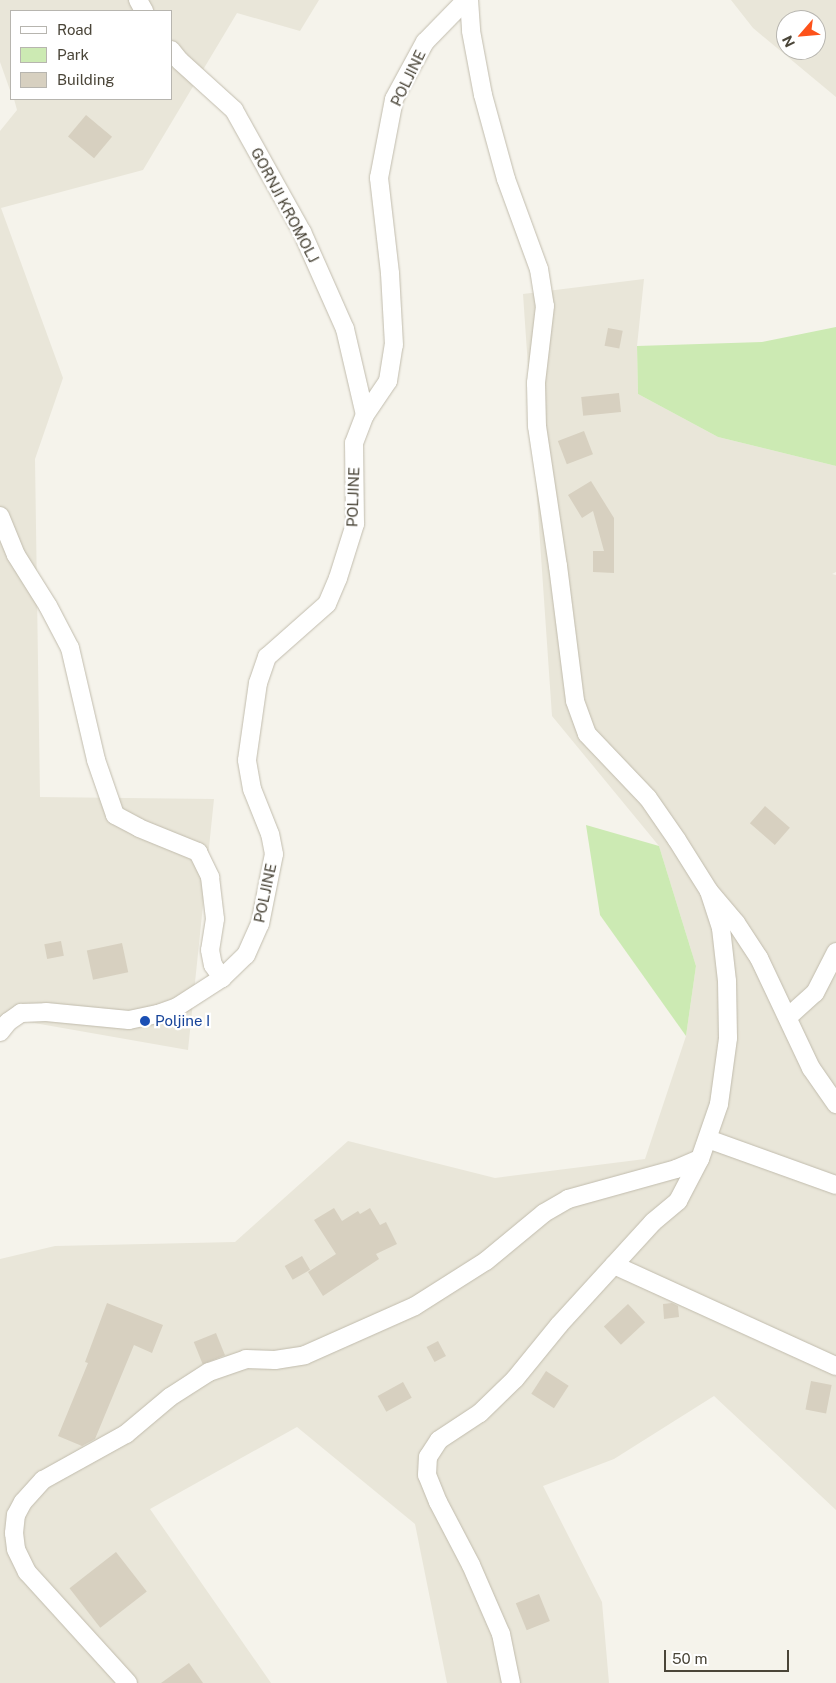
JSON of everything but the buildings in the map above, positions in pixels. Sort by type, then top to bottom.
[{"type":"street","name":"POLJINE","points":[[0,1032],[8,1022],[21,1013],[46,1012],[129,1020],[158,1014],[178,1007],[222,978],[246,955],[260,924],[274,854],[270,834],[252,789],[248,760],[258,683],[267,657],[326,604],[338,578],[355,524],[354,443],[365,415],[388,381],[394,345],[390,273],[379,178],[394,99],[425,42],[467,0]]},
{"type":"street","points":[[467,0],[471,31],[484,95],[506,179],[539,270],[546,306],[536,383],[537,426],[558,566],[575,701],[587,734],[648,798],[709,892],[736,923],[759,958],[811,1068],[836,1104]]},
{"type":"street","name":"GORNJI KROMOLJ","points":[[172,51],[180,62],[234,110],[302,232],[345,329],[365,415]]},
{"type":"street","points":[[0,516],[16,555],[48,606],[70,648],[96,760],[115,815],[139,828],[198,852],[210,877],[215,919],[210,950],[213,965],[222,978]]},
{"type":"street","points":[[511,1683],[500,1634],[471,1565],[438,1502],[427,1475],[428,1457],[439,1440],[480,1413],[515,1379],[559,1325],[653,1222],[678,1201],[700,1159],[719,1104],[728,1038],[727,981],[721,928],[709,892]]},
{"type":"street","points":[[788,1017],[815,993],[836,952]]},
{"type":"street","points":[[708,1139],[836,1185]]},
{"type":"street","points":[[128,1683],[27,1572],[16,1550],[14,1533],[16,1515],[23,1502],[43,1480],[126,1434],[170,1397],[209,1372],[246,1359],[275,1360],[304,1355],[415,1306],[486,1261],[544,1213],[568,1199],[676,1169],[700,1159]]},
{"type":"street","points":[[614,1265],[836,1366]]},
{"type":"shaded area","points":[[0,0],[319,0],[300,31],[237,13],[143,170],[1,208],[63,378],[35,459],[40,797],[214,799],[188,1050],[0,1017],[0,131],[17,110],[14,100],[172,100],[172,10],[10,10],[10,90],[0,62]]},
{"type":"shaded area","points":[[731,0],[836,0],[836,97],[791,60],[826,60],[826,10],[776,10],[776,47],[753,28]]},
{"type":"shaded area","points":[[644,279],[637,346],[638,394],[718,437],[836,466],[836,572],[832,574],[836,575],[836,1510],[714,1396],[614,1459],[543,1486],[602,1602],[609,1683],[447,1683],[415,1524],[297,1427],[150,1509],[271,1683],[0,1683],[0,1259],[55,1246],[235,1242],[348,1141],[495,1178],[645,1159],[686,1036],[696,966],[659,846],[552,716],[523,294]]},
{"type":"green space","points":[[836,327],[836,466],[718,437],[638,394],[637,346],[762,342]]},
{"type":"green space","points":[[586,825],[659,846],[696,966],[686,1036],[600,915]]},
{"type":"place","name":"Poljine I","points":[[145,1021]]}]
